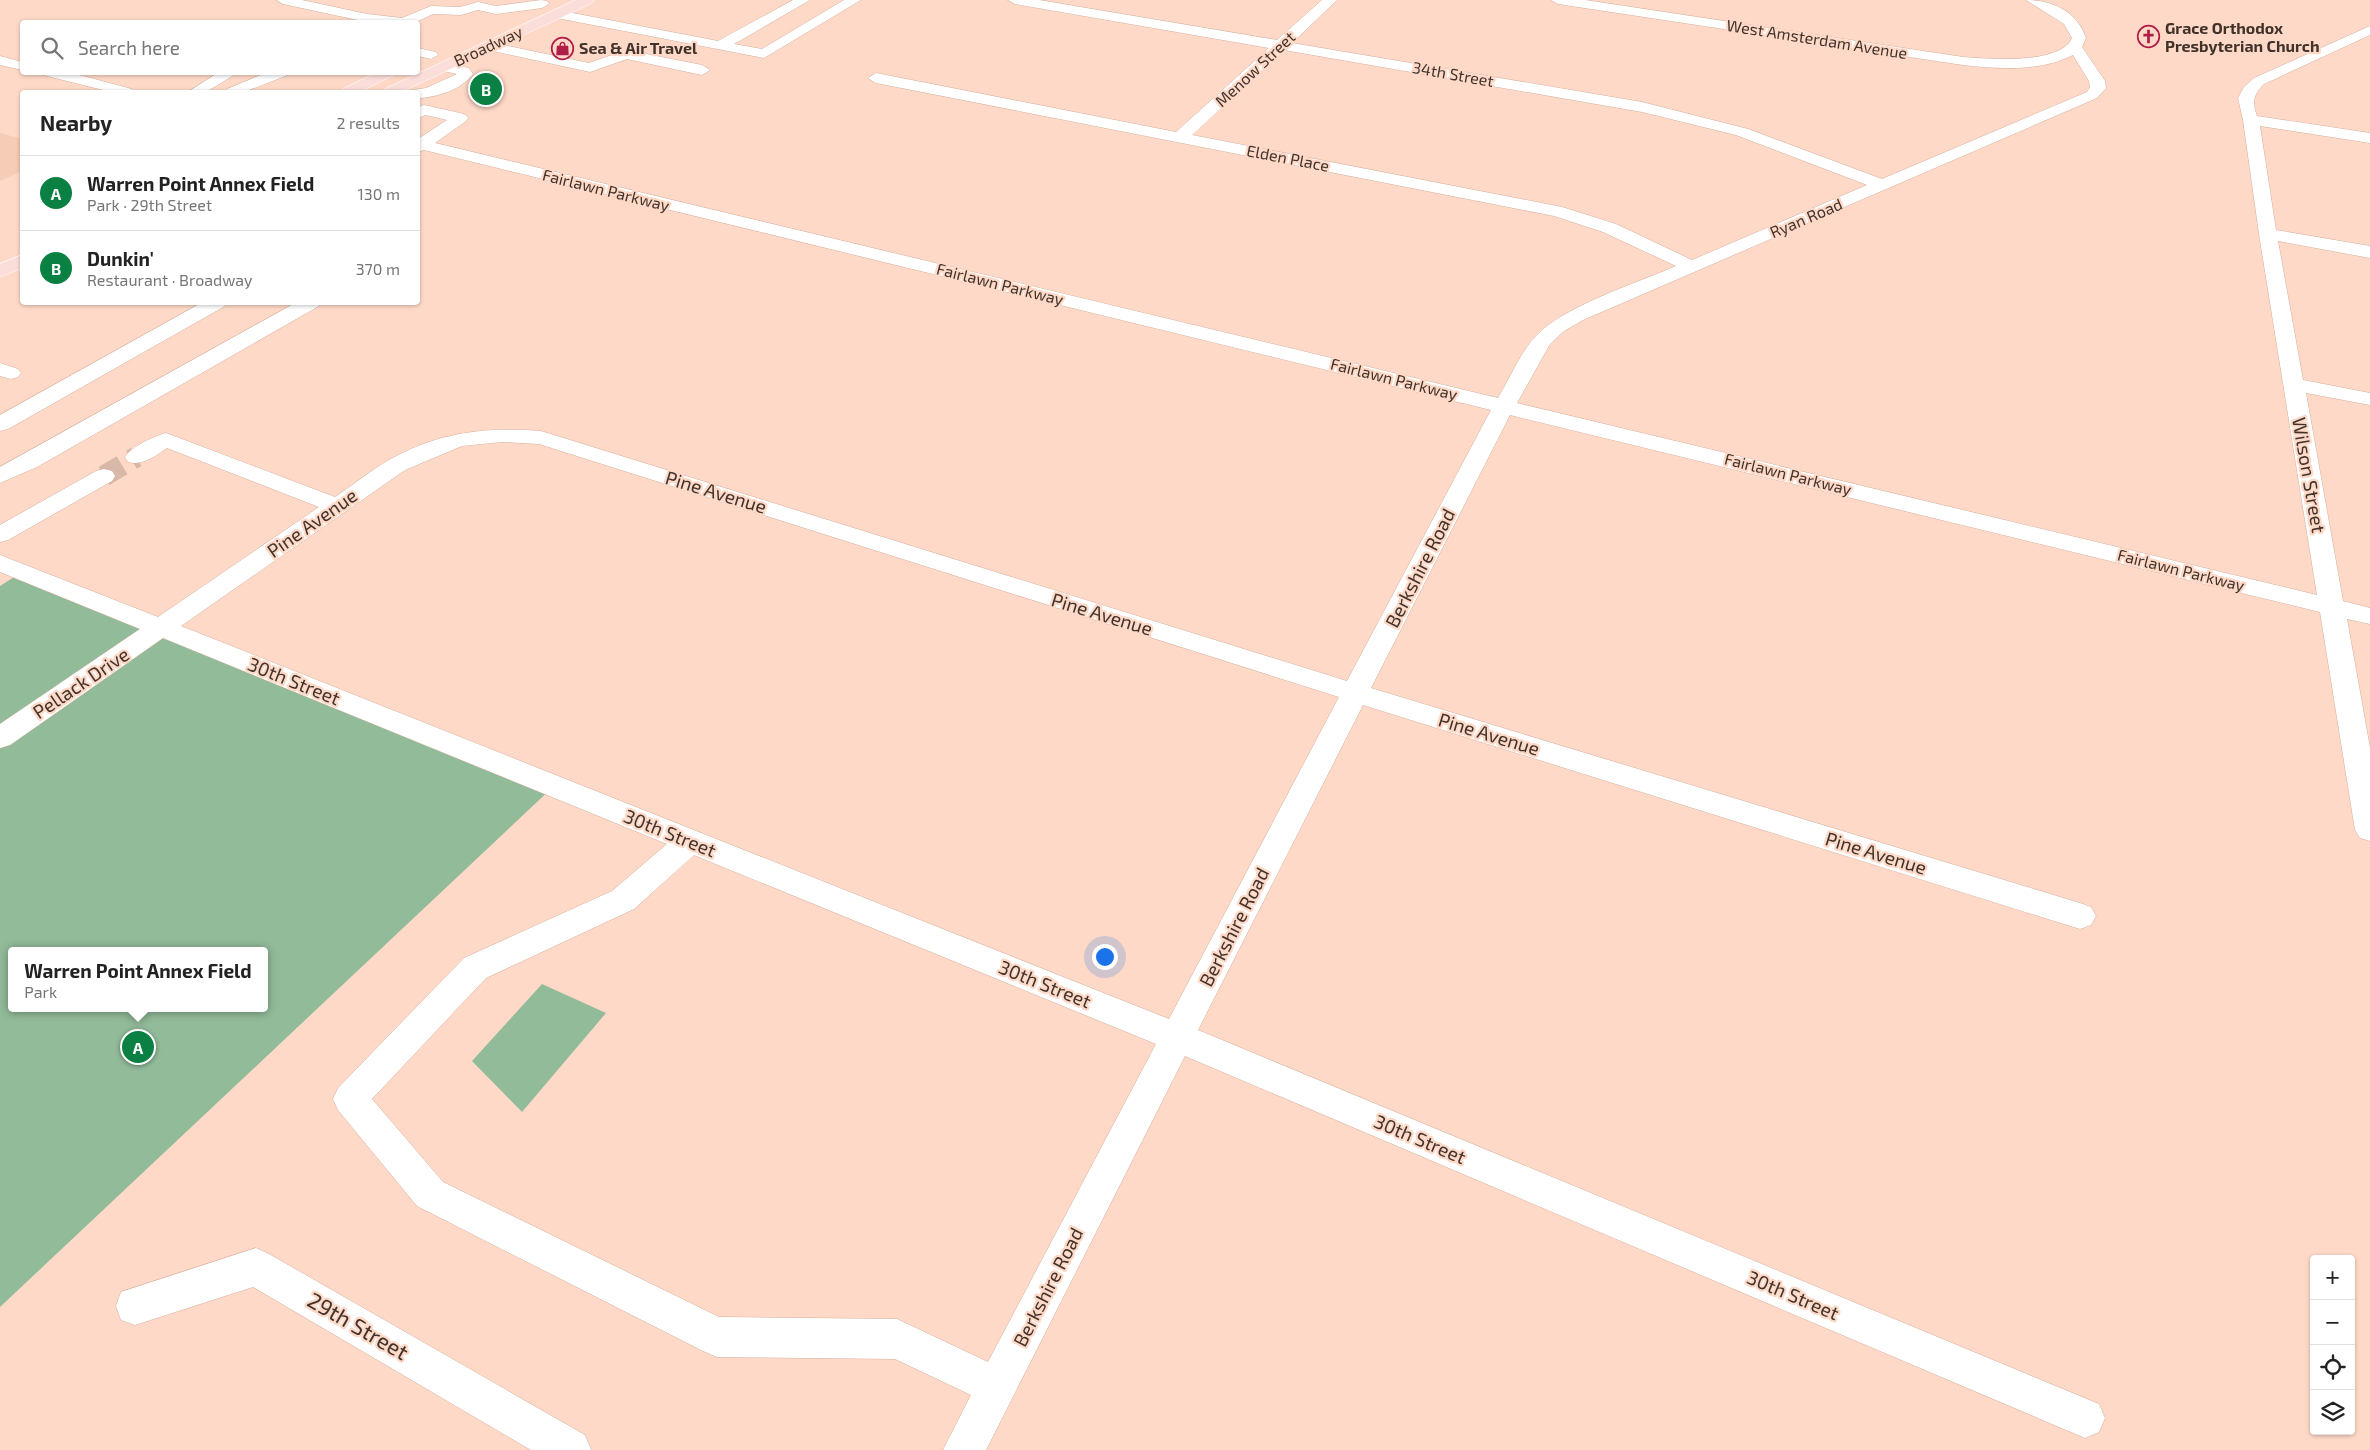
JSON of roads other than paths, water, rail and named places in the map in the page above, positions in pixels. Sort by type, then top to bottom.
[{"type":"main road","name":"Broadway","points":[[395,90],[587,0]]},
{"type":"main road","name":"Broadway","points":[[499,24],[546,2]]},
{"type":"main road","name":"Broadway","points":[[422,56],[448,47]]},
{"type":"main road","points":[[352,90],[385,75]]},
{"type":"main road","points":[[0,272],[20,262]]},
{"type":"street","points":[[284,0],[334,17],[374,20]]},
{"type":"street","points":[[720,46],[803,0]]},
{"type":"street","points":[[557,14],[613,21],[660,30],[720,46],[764,54],[854,0]]},
{"type":"street","name":"34th Street","points":[[1015,0],[1642,107],[1692,118],[1783,146],[1882,185]]},
{"type":"street","name":"Menow Street","points":[[1180,137],[1330,0]]},
{"type":"street","name":"West Amsterdam Avenue","points":[[1558,0],[1973,62],[2002,63],[2048,59],[2065,54],[2075,47]]},
{"type":"street","points":[[2033,0],[2060,12],[2072,21],[2078,29],[2080,37],[2075,47]]},
{"type":"street","points":[[410,20],[431,10],[461,11],[478,6],[496,10],[546,2]]},
{"type":"street","points":[[420,24],[439,24],[517,14],[546,2]]},
{"type":"street","name":"Wilson Street","points":[[2370,30],[2259,81],[2248,90],[2244,103],[2250,120],[2293,384],[2370,830]]},
{"type":"street","points":[[2342,43],[2370,48]]},
{"type":"street","points":[[488,46],[590,68],[626,54],[702,70]]},
{"type":"street","name":"Ryan Road","points":[[1504,405],[1542,341],[1557,327],[1576,316],[2092,94],[2098,88],[2097,81],[2075,47]]},
{"type":"street","points":[[0,60],[20,65]]},
{"type":"street","points":[[420,145],[460,118],[421,111],[420,93],[463,77],[465,74],[464,70],[444,67]]},
{"type":"street","points":[[60,75],[119,90]]},
{"type":"street","points":[[199,90],[226,75]]},
{"type":"street","points":[[237,90],[275,75]]},
{"type":"street","name":"Elden Place","points":[[876,78],[1556,211],[1590,220],[1622,232],[1692,267]]},
{"type":"street","points":[[2250,120],[2370,138]]},
{"type":"street","name":"Fairlawn Parkway","points":[[420,146],[1504,405],[2370,616]]},
{"type":"street","points":[[2268,234],[2370,252]]},
{"type":"street","points":[[0,424],[213,305]]},
{"type":"street","points":[[0,476],[38,458],[307,305]]},
{"type":"street","points":[[2293,384],[2370,399]]},
{"type":"street","name":"Berkshire Road","points":[[964,1450],[1504,405]]},
{"type":"street","name":"Pine Avenue","points":[[162,628],[397,465],[427,451],[463,439],[506,436],[541,438],[1355,693],[2080,916]]},
{"type":"street","points":[[136,457],[166,440],[337,506]]},
{"type":"street","points":[[0,535],[104,476]]},
{"type":"street","name":"30th Street","points":[[0,564],[1177,1037],[2085,1418]]},
{"type":"street","name":"Pellack Drive","points":[[0,738],[162,628]]},
{"type":"street","points":[[690,841],[623,900],[475,968],[350,1098],[430,1194],[717,1337],[896,1339],[997,1387]]},
{"type":"street","name":"29th Street","points":[[135,1306],[256,1266],[570,1450]]},
{"type":"tunnel","points":[[104,476],[136,457]]},
{"type":"place","name":"Grace Orthodox Presbyterian Church","points":[[2149,37]]},
{"type":"place","name":"Sea & Air Travel","points":[[563,48]]},
{"type":"place","name":"Dunkin'","points":[[486,89]]},
{"type":"place","name":"Warren Point Annex Field","points":[[138,1047]]}]
